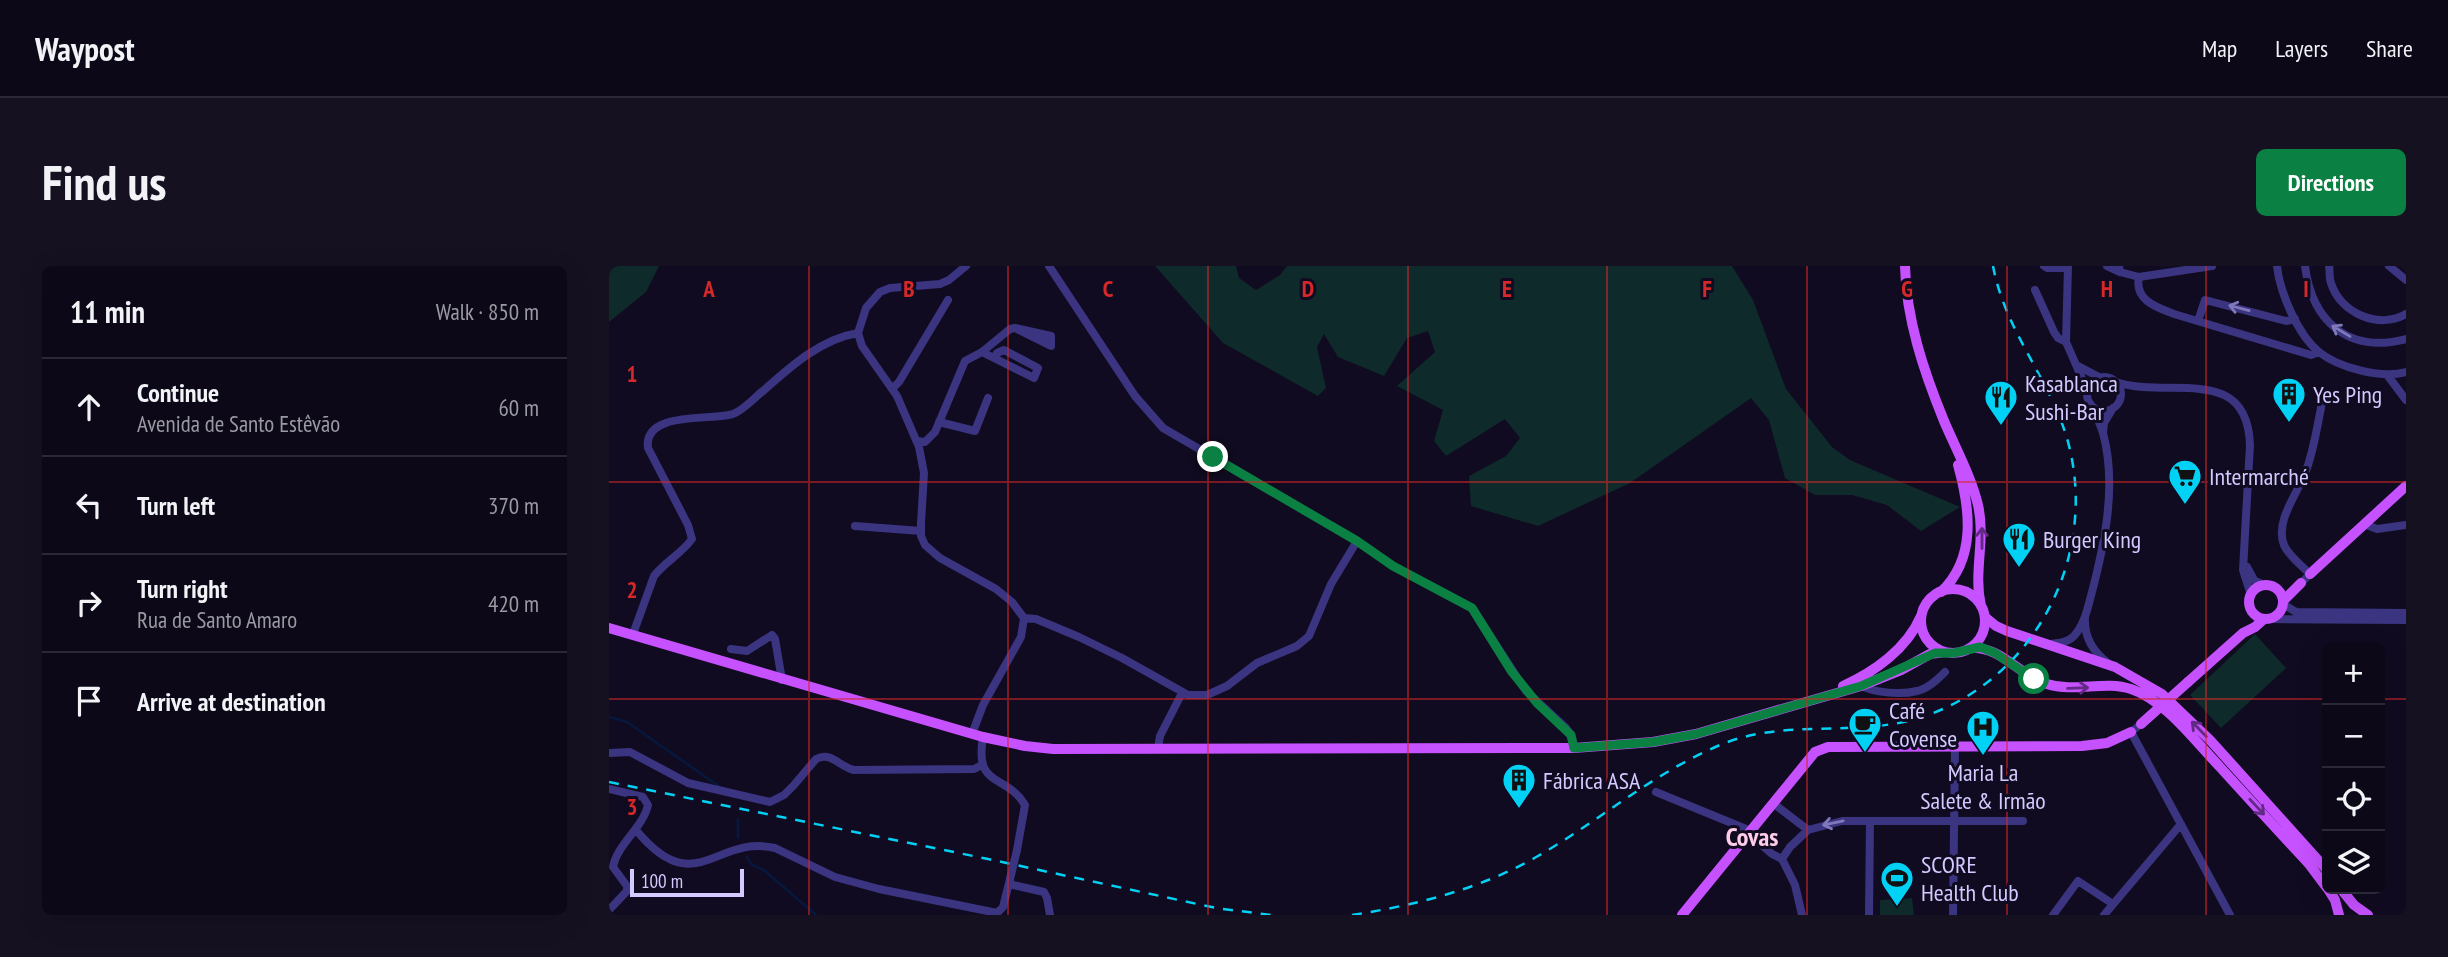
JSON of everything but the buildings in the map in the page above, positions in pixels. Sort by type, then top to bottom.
[{"type":"main road","points":[[1905,266],[1910,317],[1918,347],[1971,482],[1980,516],[1983,539],[1978,579],[1981,606]]},
{"type":"main road","points":[[1815,700],[1855,681],[1885,661],[1915,629],[1933,597],[1953,578],[1963,556],[1969,526],[1967,498],[1950,434]]},
{"type":"main road","points":[[2310,574],[2406,486]]},
{"type":"main road","points":[[2243,633],[2252,611],[2249,600],[2258,587],[2264,585],[2278,590],[2289,589],[2301,583]]},
{"type":"main road","points":[[2141,724],[2243,633],[2278,614],[2283,602],[2301,583]]},
{"type":"main road","points":[[1941,592],[1959,590],[1976,598],[1981,606],[1985,617],[1982,634],[1972,648]]},
{"type":"main road","points":[[2278,590],[2283,602]]},
{"type":"main road","points":[[2252,611],[2266,619]]},
{"type":"main road","points":[[1923,612],[1923,632],[1928,641],[1945,652]]},
{"type":"main road","points":[[1985,617],[2007,631],[2115,667],[2146,683],[2178,707],[2322,865]]},
{"type":"main road","points":[[609,628],[978,735],[1025,747],[1053,749],[1574,748],[1677,738],[1861,686],[1930,654],[1963,652],[1980,647],[1995,653],[2025,675],[2044,684],[2075,688],[2117,686],[2142,694],[2166,711],[2191,736],[2322,881]]},
{"type":"main road","points":[[1682,915],[1815,752],[1828,747],[2082,746],[2107,743],[2131,732]]},
{"type":"main road","points":[[2331,894],[2339,915]]},
{"type":"main road","points":[[2345,894],[2368,915]]},
{"type":"street","points":[[636,830],[654,850],[673,860],[699,863],[741,848],[765,845],[835,877],[879,889],[997,913],[1003,906],[1025,805],[1021,799],[987,774],[982,765],[978,735],[983,705],[1021,637],[1024,618],[1012,602],[996,589],[932,552],[925,545],[921,531],[925,473],[917,441],[892,388],[862,346],[858,333],[866,308],[880,292],[890,288],[940,284],[966,266]]},
{"type":"street","points":[[1049,266],[1139,402],[1163,428],[1357,541],[1393,566],[1472,608],[1519,681],[1537,703],[1571,735],[1574,748]]},
{"type":"street","points":[[2045,266],[2068,267],[2066,342],[2088,388]]},
{"type":"street","points":[[2107,266],[2139,277],[2212,266]]},
{"type":"street","points":[[2277,266],[2288,306],[2319,352],[2372,374],[2388,376],[2406,372]]},
{"type":"street","points":[[2305,266],[2315,306],[2333,327],[2364,342],[2406,340]]},
{"type":"street","points":[[2329,266],[2331,284],[2342,302],[2354,312],[2375,320],[2395,319],[2406,314]]},
{"type":"street","points":[[2389,266],[2406,280]]},
{"type":"street","points":[[2139,277],[2136,287],[2142,298],[2165,310],[2311,355],[2319,352]]},
{"type":"street","points":[[2035,290],[2054,332],[2066,342]]},
{"type":"street","points":[[892,388],[899,382],[948,300]]},
{"type":"street","points":[[2198,321],[2205,300],[2286,321],[2295,318]]},
{"type":"street","points":[[917,441],[925,442],[931,438],[965,361],[982,352],[1010,328],[1015,328]]},
{"type":"street","points":[[633,634],[654,576],[692,539],[688,525],[648,448],[647,441],[651,434],[660,427],[683,418],[735,414],[806,356],[843,335],[858,333]]},
{"type":"street","points":[[982,352],[1034,378],[1038,368],[1004,350],[997,352],[995,358]]},
{"type":"street","points":[[2078,366],[2099,377],[2150,388],[2213,389],[2229,397],[2245,416],[2250,445],[2243,570],[2251,595]]},
{"type":"street","points":[[2388,376],[2406,400]]},
{"type":"street","points":[[2099,377],[2090,383],[2087,393],[2103,433]]},
{"type":"street","points":[[2116,382],[2121,397]]},
{"type":"street","points":[[2115,667],[2090,645],[2086,633],[2086,615],[2100,562],[2108,512],[2104,424],[2121,397],[2150,388]]},
{"type":"street","points":[[939,422],[975,431],[988,398]]},
{"type":"street","points":[[2301,583],[2310,574],[2284,547],[2282,531],[2287,512],[2308,466],[2323,398]]},
{"type":"street","points":[[2090,404],[2100,410],[2113,408]]},
{"type":"street","points":[[2364,524],[2377,529],[2406,525]]},
{"type":"street","points":[[855,526],[921,531]]},
{"type":"street","points":[[1024,618],[1036,619],[1079,637],[1182,693],[1196,696],[1216,693],[1258,663],[1304,641],[1313,631],[1331,584],[1357,541]]},
{"type":"street","points":[[2245,551],[2250,575],[2264,585]]},
{"type":"street","points":[[2283,602],[2296,612],[2406,613]]},
{"type":"street","points":[[2046,644],[2070,639],[2086,615]]},
{"type":"street","points":[[2266,619],[2406,620]]},
{"type":"street","points":[[731,649],[747,651],[772,635],[782,680]]},
{"type":"street","points":[[1861,686],[1871,691],[1918,691],[1945,672]]},
{"type":"street","points":[[1158,748],[1160,736],[1182,693]]},
{"type":"street","points":[[2141,724],[2131,732],[2230,915]]},
{"type":"street","points":[[1953,915],[1955,747]]},
{"type":"street","points":[[609,752],[630,752],[688,783],[770,802],[783,795],[816,759],[822,756],[828,756],[842,766],[854,770],[974,769],[982,765]]},
{"type":"street","points":[[609,789],[643,797],[647,810],[614,861],[613,867],[627,886],[627,891],[609,910]]},
{"type":"street","points":[[1656,792],[1750,832],[1782,859],[1795,886],[1802,915]]},
{"type":"street","points":[[1774,804],[1808,830]]},
{"type":"street","points":[[1782,859],[1808,830],[1842,821],[2023,821]]},
{"type":"street","points":[[1869,915],[1870,821]]},
{"type":"street","points":[[2104,915],[2181,824]]},
{"type":"street","points":[[2053,915],[2078,881],[2113,904]]},
{"type":"street","points":[[1010,882],[1044,892],[1048,898],[1050,915]]},
{"type":"green space","points":[[609,266],[659,266],[646,292],[609,322]]},
{"type":"green space","points":[[1155,266],[1236,266],[1239,278],[1256,290],[1280,275],[1287,266],[1732,266],[1753,300],[1786,389],[1832,447],[1850,460],[1960,507],[1921,531],[1887,505],[1852,495],[1815,495],[1785,478],[1769,420],[1751,398],[1630,483],[1538,526],[1471,506],[1469,476],[1506,456],[1520,438],[1505,419],[1446,456],[1434,441],[1443,410],[1397,386],[1435,352],[1428,331],[1407,338],[1384,376],[1338,357],[1324,334],[1317,347],[1326,388],[1318,396],[1223,343]]},
{"type":"green space","points":[[2255,634],[2286,668],[2221,728],[2190,695]]},
{"type":"green space","name":"SCORE Health Club","points":[[1912,898],[1914,915],[1880,915],[1880,900]]},
{"type":"waterway","points":[[609,717],[627,722],[720,787]]},
{"type":"waterway","points":[[738,819],[738,838]]},
{"type":"waterway","points":[[747,857],[751,864],[765,871],[816,915]]},
{"type":"railway","points":[[1352,915],[1448,894],[1516,868],[1673,769],[1720,745],[1770,732],[1900,723],[1925,716],[1965,697],[2000,672],[2029,640],[2051,604],[2067,564],[2075,522],[2075,478],[2066,435],[2058,413],[2016,332],[1993,266]]},
{"type":"railway","points":[[609,782],[1216,908],[1271,915]]},
{"type":"place","name":"Yes Ping","points":[[2289,424]]},
{"type":"place","name":"Kasablanca Sushi-Bar","points":[[2001,427]]},
{"type":"place","name":"Intermarché","points":[[2185,506]]},
{"type":"place","name":"Burger King","points":[[2019,569]]},
{"type":"place","name":"Café Covense","points":[[1865,754]]},
{"type":"place","name":"Maria La Salete & Irmão","points":[[1983,757]]},
{"type":"place","name":"Fábrica ASA","points":[[1519,810]]},
{"type":"place","name":"SCORE Health Club","points":[[1897,908]]},
{"type":"district","name":"Covas","points":[[1752,836]]},
{"type":"route","points":[[1213,457],[1357,541],[1393,566],[1472,608],[1512,672],[1537,703],[1571,735],[1574,748],[1653,742],[1696,734],[1861,686],[1935,653],[1963,652],[1980,647],[1995,653],[2034,679]]}]
